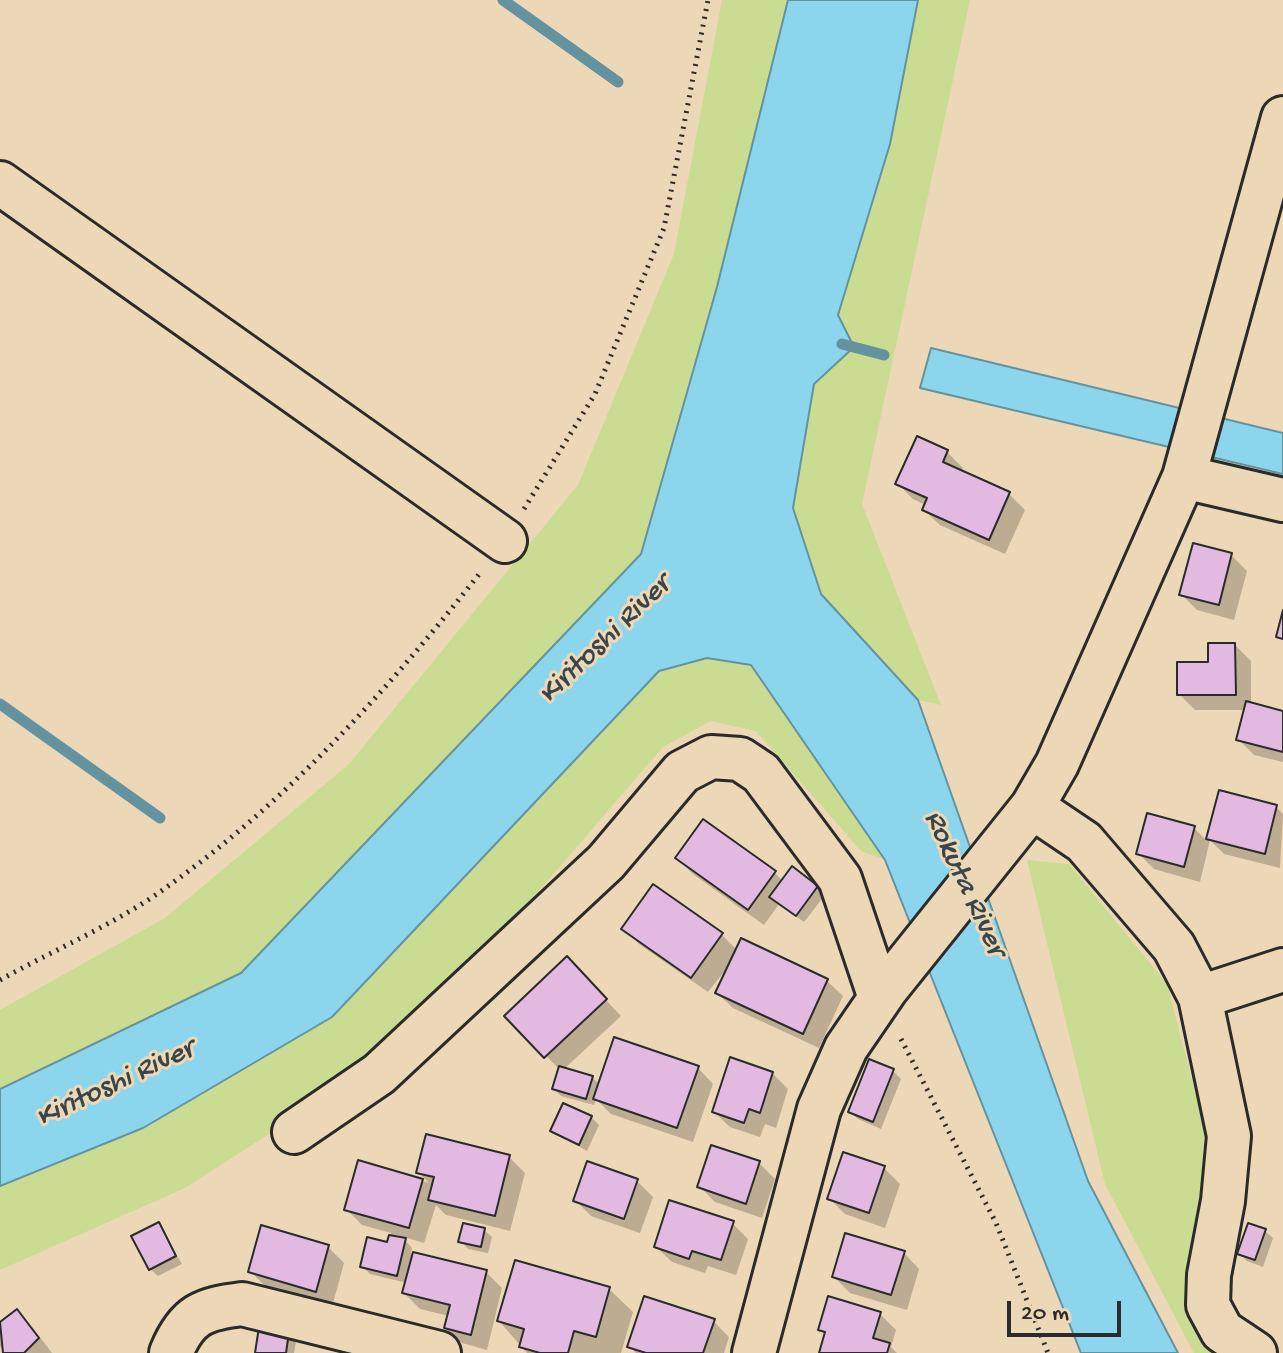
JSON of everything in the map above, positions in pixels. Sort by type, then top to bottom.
[{"type":"street","points":[[754,1353],[819,1109],[846,1048],[884,993],[1023,819],[1057,764],[1186,470],[1283,118]]},
{"type":"street","points":[[0,183],[505,541]]},
{"type":"street","points":[[1186,470],[1283,500]]},
{"type":"street","points":[[294,1132],[379,1074],[606,862],[682,772],[711,757],[740,759],[761,773],[840,879],[884,993]]},
{"type":"street","points":[[1023,819],[1084,842],[1174,947],[1200,997],[1229,1136],[1208,1305],[1222,1331],[1255,1353]]},
{"type":"street","points":[[1200,997],[1283,970]]},
{"type":"street","points":[[171,1353],[190,1319],[213,1307],[242,1304],[439,1353]]},
{"type":"path","points":[[0,980],[162,891],[275,803],[412,659],[505,541],[595,394],[664,228],[708,0]]},
{"type":"path","points":[[884,993],[996,1223],[1048,1353]]},
{"type":"green space","points":[[722,0],[788,0],[717,287],[641,554],[241,973],[0,1089],[0,1010],[165,918],[349,764],[578,485],[674,254]]},
{"type":"green space","points":[[918,0],[970,0],[862,504],[941,705],[918,700],[821,594],[793,508],[814,384],[853,347],[838,315],[890,144]]},
{"type":"green space","points":[[707,658],[751,665],[885,860],[861,851],[756,731],[711,721],[663,747],[531,900],[373,1067],[185,1188],[0,1270],[0,1186],[143,1128],[332,1017],[659,671]]},
{"type":"green space","points":[[1027,860],[1069,864],[1167,984],[1205,1129],[1192,1315],[1244,1353],[1194,1353],[1105,1184]]},
{"type":"water","points":[[788,0],[918,0],[890,144],[838,315],[854,347],[814,384],[793,508],[821,594],[918,700],[1088,1181],[1178,1353],[1081,1353],[885,860],[751,665],[707,658],[659,671],[332,1017],[143,1128],[0,1186],[0,1089],[241,973],[641,554],[717,287]]},
{"type":"water","points":[[931,348],[1283,433],[1283,474],[920,388]]},
{"type":"building","points":[[917,436],[948,450],[943,462],[1010,492],[989,540],[922,510],[927,498],[895,484]]},
{"type":"building","points":[[1193,543],[1232,553],[1219,605],[1179,595]]},
{"type":"building","points":[[1283,610],[1283,639],[1276,637]]},
{"type":"building","points":[[1208,643],[1235,643],[1236,695],[1177,695],[1177,662],[1208,662]]},
{"type":"building","points":[[1246,701],[1283,711],[1283,752],[1236,740]]},
{"type":"building","points":[[1219,790],[1277,805],[1265,854],[1206,839]]},
{"type":"building","points":[[1147,813],[1195,826],[1184,867],[1136,854]]},
{"type":"building","points":[[703,819],[776,871],[748,910],[675,858]]},
{"type":"building","points":[[792,866],[818,886],[796,916],[769,897]]},
{"type":"building","points":[[653,884],[723,933],[691,978],[621,929]]},
{"type":"building","points":[[741,938],[828,979],[803,1034],[715,993]]},
{"type":"building","points":[[567,956],[607,999],[544,1058],[504,1016]]},
{"type":"building","points":[[614,1037],[699,1066],[677,1128],[593,1099]]},
{"type":"building","points":[[730,1057],[773,1072],[760,1113],[749,1109],[744,1123],[712,1112]]},
{"type":"building","points":[[869,1059],[894,1069],[873,1122],[848,1112]]},
{"type":"building","points":[[559,1066],[593,1076],[586,1099],[552,1089]]},
{"type":"building","points":[[563,1103],[592,1116],[579,1145],[550,1131]]},
{"type":"building","points":[[426,1134],[510,1155],[495,1216],[428,1200],[434,1177],[416,1173]]},
{"type":"building","points":[[711,1145],[760,1161],[746,1204],[697,1187]]},
{"type":"building","points":[[843,1152],[885,1166],[869,1213],[827,1199]]},
{"type":"building","points":[[358,1160],[423,1179],[409,1228],[344,1210]]},
{"type":"building","points":[[587,1161],[638,1179],[624,1219],[573,1201]]},
{"type":"building","points":[[669,1200],[734,1221],[721,1260],[692,1251],[689,1259],[654,1247]]},
{"type":"building","points":[[159,1222],[176,1256],[149,1270],[131,1236]]},
{"type":"building","points":[[463,1223],[485,1228],[481,1247],[458,1242]]},
{"type":"building","points":[[1248,1223],[1266,1229],[1255,1260],[1237,1254]]},
{"type":"building","points":[[261,1225],[329,1245],[316,1292],[248,1272]]},
{"type":"building","points":[[845,1233],[905,1251],[891,1295],[832,1277]]},
{"type":"building","points":[[389,1235],[406,1238],[397,1276],[360,1267],[367,1237],[387,1242]]},
{"type":"building","points":[[413,1252],[487,1270],[471,1335],[444,1328],[450,1305],[402,1293]]},
{"type":"building","points":[[515,1260],[610,1287],[596,1337],[574,1331],[568,1353],[540,1353],[519,1347],[524,1329],[497,1321]]},
{"type":"building","points":[[644,1296],[715,1319],[703,1353],[646,1353],[627,1347]]},
{"type":"building","points":[[828,1296],[881,1312],[873,1338],[890,1343],[887,1353],[819,1353],[825,1332],[818,1330]]},
{"type":"building","points":[[17,1309],[39,1338],[24,1353],[3,1353],[0,1322]]},
{"type":"building","points":[[259,1327],[289,1332],[286,1353],[255,1353]]},
{"type":"waterway","points":[[503,0],[618,82]]},
{"type":"waterway","points":[[842,344],[884,355]]},
{"type":"waterway","points":[[0,704],[160,818]]},
{"type":"water label","name":"Kiritoshi River","points":[[606,641]]},
{"type":"water label","name":"Rokuta River","points":[[963,884]]},
{"type":"water label","name":"Kiritoshi River","points":[[116,1085]]}]
